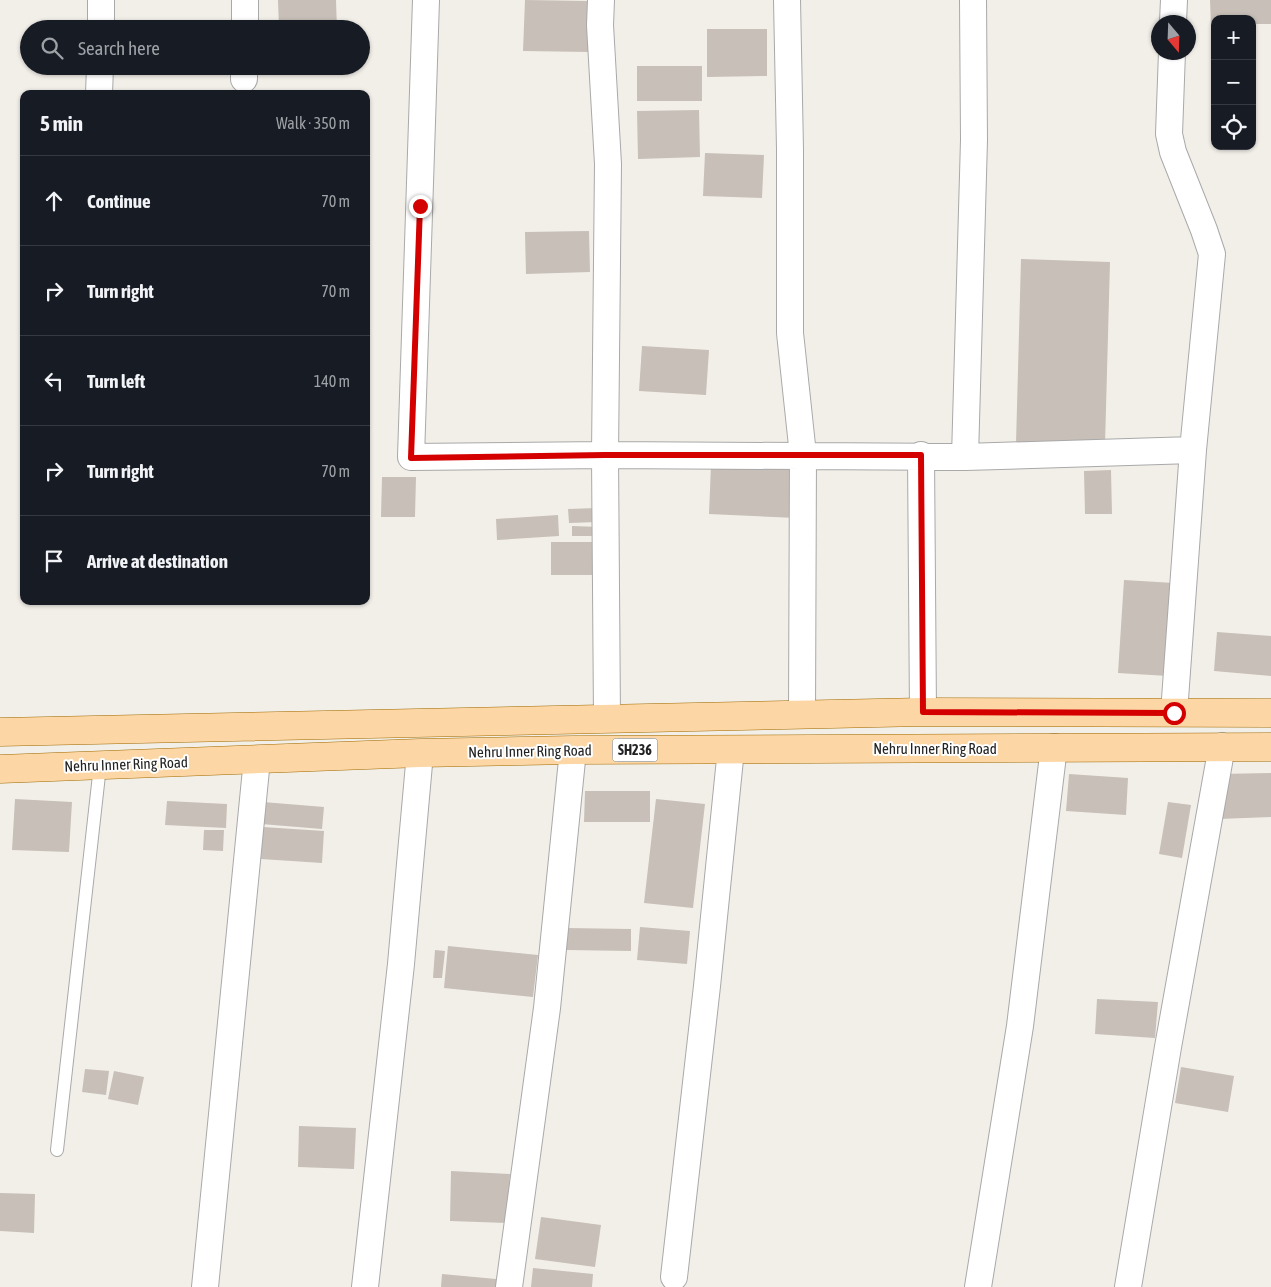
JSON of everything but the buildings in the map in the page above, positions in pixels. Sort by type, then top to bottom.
[{"type":"main road","name":"SH236","points":[[0,732],[923,712],[1271,713]]},
{"type":"main road","name":"Nehru Inner Ring Road","points":[[0,769],[420,753],[573,750],[1271,747]]},
{"type":"street","points":[[101,0],[101,20]]},
{"type":"street","points":[[245,0],[245,20]]},
{"type":"street","points":[[426,0],[411,458],[605,455],[921,455],[965,457],[1193,450]]},
{"type":"street","points":[[601,0],[600,25],[608,164],[605,455],[607,719]]},
{"type":"street","points":[[787,0],[790,149],[790,333],[803,455],[802,715]]},
{"type":"street","points":[[965,457],[974,140],[973,0]]},
{"type":"street","points":[[1173,15],[1174,0]]},
{"type":"street","points":[[1172,60],[1169,134],[1173,152],[1212,254],[1193,450],[1174,713]]},
{"type":"street","points":[[99,90],[100,75]]},
{"type":"street","points":[[921,455],[923,712]]},
{"type":"street","points":[[1128,1287],[1168,1048],[1222,746]]},
{"type":"street","points":[[978,1287],[1020,1026],[1054,747]]},
{"type":"street","points":[[674,1277],[707,986],[731,749]]},
{"type":"street","points":[[508,1287],[546,1008],[573,750]]},
{"type":"street","points":[[365,1287],[401,964],[420,753]]},
{"type":"street","points":[[205,1287],[257,759]]},
{"type":"lane","points":[[57,1150],[100,766]]},
{"type":"route","points":[[420,206],[411,458],[605,455],[921,455],[923,712],[1174,713]]}]
